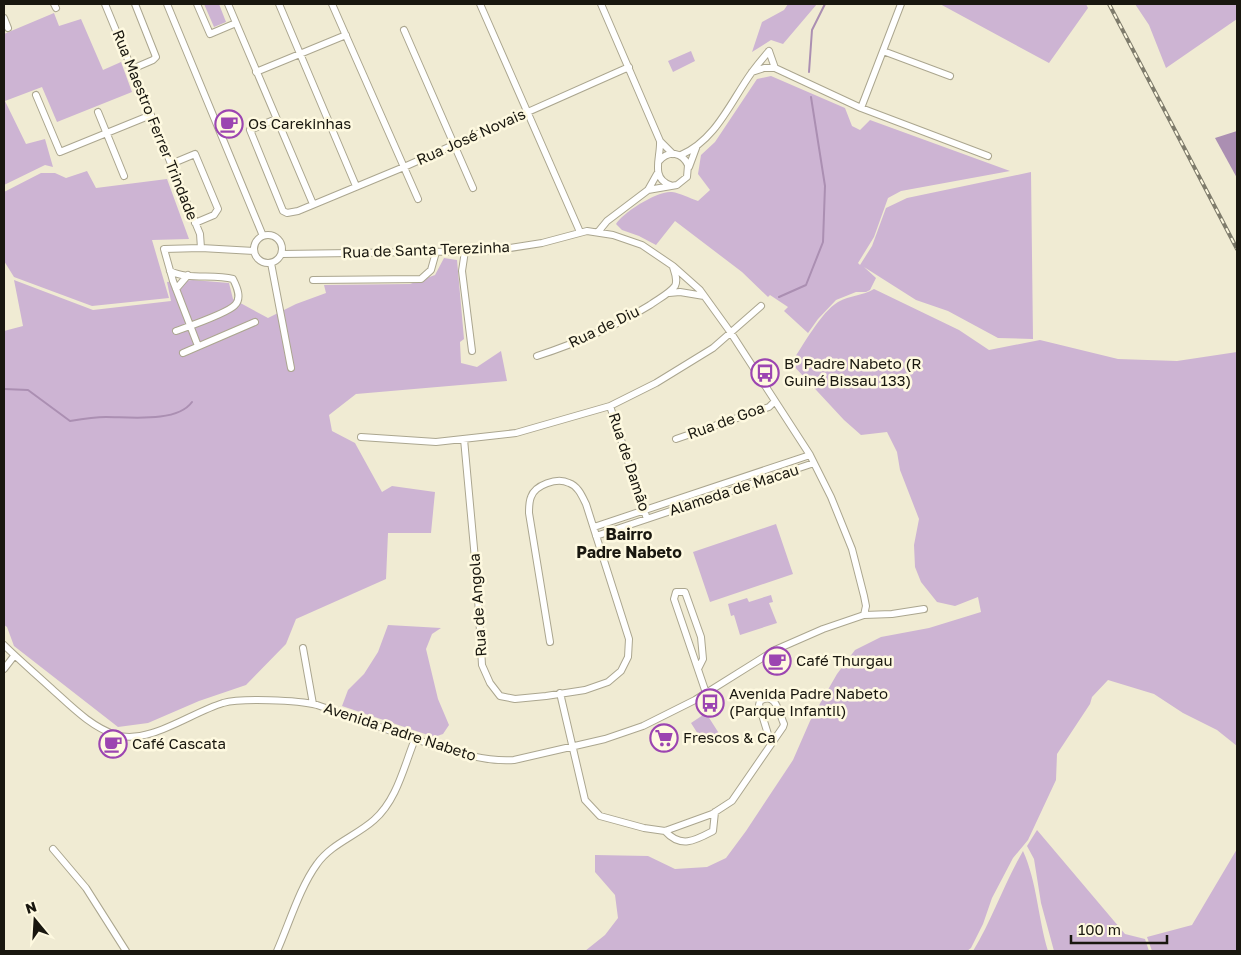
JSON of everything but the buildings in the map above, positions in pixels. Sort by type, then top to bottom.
[{"type":"street","name":"Rua Maestro Ferrer Trindade","points":[[105,4],[200,234],[201,248]]},
{"type":"street","points":[[132,69],[156,56],[135,4]]},
{"type":"street","points":[[167,4],[263,236]]},
{"type":"street","points":[[197,4],[210,34],[236,23]]},
{"type":"street","points":[[228,4],[313,204]]},
{"type":"street","points":[[279,4],[356,186]]},
{"type":"street","points":[[332,4],[418,200]]},
{"type":"street","points":[[480,4],[580,232]]},
{"type":"street","points":[[601,4],[660,141],[673,154]]},
{"type":"street","points":[[861,108],[901,4]]},
{"type":"street","points":[[4,18],[8,28]]},
{"type":"street","points":[[404,30],[473,188]]},
{"type":"street","points":[[256,72],[346,35]]},
{"type":"street","points":[[648,190],[683,182],[687,177],[696,148],[730,107],[752,72],[769,50],[775,68]]},
{"type":"street","points":[[883,50],[950,76]]},
{"type":"street","name":"Rua José Novais","points":[[276,118],[250,130],[283,211],[287,214],[404,167],[629,67]]},
{"type":"street","points":[[752,72],[764,68],[775,68],[861,108],[988,156]]},
{"type":"street","points":[[36,94],[60,152],[151,115]]},
{"type":"street","points":[[98,112],[124,176]]},
{"type":"street","points":[[660,141],[658,174],[660,179],[671,185]]},
{"type":"street","points":[[659,162],[663,157],[673,154],[681,155],[696,148]]},
{"type":"street","points":[[171,164],[195,154],[218,209],[214,215],[195,223]]},
{"type":"street","points":[[681,155],[686,160],[689,168]]},
{"type":"street","points":[[598,232],[607,221],[648,190],[658,174]]},
{"type":"street","name":"Rua de Santa Terezinha","points":[[282,254],[491,250],[542,243],[580,232],[598,232],[642,245],[673,266],[705,296],[810,455],[831,497],[852,548],[866,606],[864,615]]},
{"type":"street","points":[[263,236],[272,236],[281,243],[282,254],[271,263],[264,263],[259,260],[254,251],[257,240],[263,236]]},
{"type":"street","points":[[198,346],[176,289],[164,248],[254,251]]},
{"type":"street","points":[[464,251],[462,271],[472,351]]},
{"type":"street","points":[[313,280],[421,279],[431,270],[436,252]]},
{"type":"street","points":[[271,263],[291,368]]},
{"type":"street","points":[[669,293],[676,284],[673,266]]},
{"type":"street","points":[[170,271],[175,274],[221,276],[233,279],[238,287],[239,297],[235,305],[176,331]]},
{"type":"street","points":[[176,289],[188,275]]},
{"type":"street","points":[[669,293],[680,292],[705,296]]},
{"type":"street","name":"Rua de Diu","points":[[537,356],[576,343],[624,321],[669,293]]},
{"type":"street","points":[[361,437],[436,442],[516,433],[610,406],[656,383],[713,348],[761,306]]},
{"type":"street","points":[[183,353],[254,322]]},
{"type":"street","name":"Rua de Goa","points":[[676,438],[769,407],[776,401]]},
{"type":"street","name":"Rua de Damão","points":[[610,406],[647,519]]},
{"type":"street","name":"Rua de Angola","points":[[464,439],[482,665],[490,684],[500,696],[515,699],[585,690],[608,682],[621,671],[628,657],[628,639],[586,504],[579,491],[569,482],[557,481],[546,484],[537,489],[531,496],[529,513],[550,642]]},
{"type":"street","name":"Alameda de Macau","points":[[594,528],[810,455]]},
{"type":"street","name":"Alameda de Macau","points":[[596,536],[814,464]]},
{"type":"street","points":[[698,669],[703,659],[701,637],[685,592],[676,592],[674,598],[706,694]]},
{"type":"street","name":"Avenida Padre Nabeto","points":[[4,645],[14,656],[86,718],[110,733],[136,737],[150,734],[202,711],[233,701],[312,704],[415,739],[480,758],[502,761],[514,760],[605,739],[642,726],[706,694],[791,642],[864,615],[892,614],[924,609]]},
{"type":"street","points":[[303,648],[312,704]]},
{"type":"street","points":[[4,669],[14,656]]},
{"type":"street","points":[[560,694],[585,800],[600,816],[644,828],[665,831],[714,812],[732,801],[783,729],[784,724],[775,702],[772,698],[766,698],[760,701],[759,706],[771,744]]},
{"type":"street","points":[[277,951],[307,881],[317,864],[330,850],[372,822],[383,811],[394,793],[415,739]]},
{"type":"street","points":[[665,831],[670,836],[680,840],[694,841],[713,831],[714,812]]},
{"type":"street","points":[[53,849],[86,888],[126,951]]},
{"type":"shaded area","points":[[204,4],[219,4],[226,22],[214,27]]},
{"type":"shaded area","points":[[788,4],[817,4],[783,44],[771,40],[752,52],[762,22],[784,10]]},
{"type":"shaded area","points":[[940,4],[1086,4],[1088,8],[1049,63]]},
{"type":"shaded area","points":[[1135,4],[1237,4],[1237,19],[1166,68],[1149,25]]},
{"type":"shaded area","points":[[54,13],[59,26],[81,19],[103,70],[121,62],[132,92],[57,122],[42,87],[5,101],[26,144],[45,139],[53,167],[45,165],[4,185],[4,34]]},
{"type":"shaded area","points":[[691,51],[695,61],[673,72],[668,61]]},
{"type":"shaded area","points":[[771,76],[845,108],[852,126],[860,130],[870,120],[1010,171],[901,191],[888,198],[874,237],[858,263],[860,265],[872,246],[886,208],[907,198],[1031,172],[1033,339],[998,338],[948,311],[916,300],[864,267],[876,278],[870,290],[856,292],[836,300],[808,333],[784,311],[788,307],[770,295],[768,297],[742,272],[675,221],[656,245],[622,230],[616,224],[625,214],[650,198],[666,192],[681,194],[698,201],[710,190],[698,174],[701,155],[715,142],[757,79]]},
{"type":"shaded area","points":[[1237,131],[1237,178],[1215,138]]},
{"type":"shaded area","points":[[87,171],[96,188],[167,179],[189,239],[152,240],[169,298],[92,306],[14,277],[4,261],[4,192],[41,173],[55,173],[66,178]]},
{"type":"shaded area","points":[[444,258],[457,260],[464,339],[460,342],[461,363],[477,367],[501,351],[507,381],[356,394],[329,415],[332,431],[355,443],[382,492],[392,486],[435,492],[431,533],[388,533],[386,579],[296,619],[286,644],[246,685],[199,701],[148,723],[118,727],[14,646],[7,627],[4,625],[4,331],[23,326],[14,280],[93,310],[171,301],[167,282],[193,280],[229,283],[233,299],[268,318],[296,304],[326,293],[324,285],[410,284],[435,275]]},
{"type":"shaded area","points":[[874,289],[959,330],[989,350],[1040,340],[1118,359],[1177,361],[1237,352],[1237,746],[1217,730],[1183,713],[1154,694],[1108,680],[1092,697],[1090,704],[1057,754],[1056,780],[1028,840],[1013,858],[992,898],[983,924],[971,948],[967,951],[585,951],[605,935],[618,918],[615,895],[595,872],[595,855],[648,856],[675,869],[707,867],[726,858],[793,760],[810,721],[837,674],[855,650],[881,637],[929,628],[981,612],[978,597],[955,606],[937,602],[921,582],[915,567],[914,545],[919,519],[900,470],[897,452],[887,432],[861,435],[844,420],[791,363],[825,313],[838,302]]},
{"type":"shaded area","points":[[776,524],[793,574],[710,602],[693,552]]},
{"type":"shaded area","points":[[771,595],[773,602],[769,603],[777,623],[740,635],[734,615],[731,616],[728,604],[747,598],[749,602]]},
{"type":"shaded area","points":[[388,625],[441,628],[432,634],[426,649],[438,699],[449,725],[443,734],[434,737],[342,706],[348,690],[364,674],[378,652]]},
{"type":"shaded area","points":[[706,713],[720,735],[705,745],[691,723]]},
{"type":"shaded area","points":[[1037,830],[1125,934],[1145,939],[1149,951],[1054,951],[1041,903],[1034,859],[1027,846]]},
{"type":"shaded area","points":[[1237,849],[1237,951],[1152,951],[1147,937],[1192,925]]},
{"type":"shaded area","points":[[1023,851],[1031,875],[1048,951],[973,951],[986,927]]},
{"type":"waterway","points":[[809,72],[812,30],[825,4]]},
{"type":"waterway","points":[[779,297],[806,285],[823,242],[825,186],[811,97]]},
{"type":"waterway","points":[[4,389],[28,390],[70,421],[101,417],[139,418],[164,416],[185,409],[192,402]]},
{"type":"railway","points":[[1109,4],[1237,249]]},
{"type":"place","name":"Os Carekinhas","points":[[229,124]]},
{"type":"place","name":"Bº Padre Nabeto (R Guiné Bissau 133)","points":[[765,373]]},
{"type":"place","name":"Café Thurgau","points":[[777,661]]},
{"type":"place","name":"Avenida Padre Nabeto (Parque Infantil)","points":[[710,703]]},
{"type":"place","name":"Frescos & Ca","points":[[664,738]]},
{"type":"place","name":"Café Cascata","points":[[113,744]]},
{"type":"district","name":"Bairro Padre Nabeto","points":[[629,543]]}]
